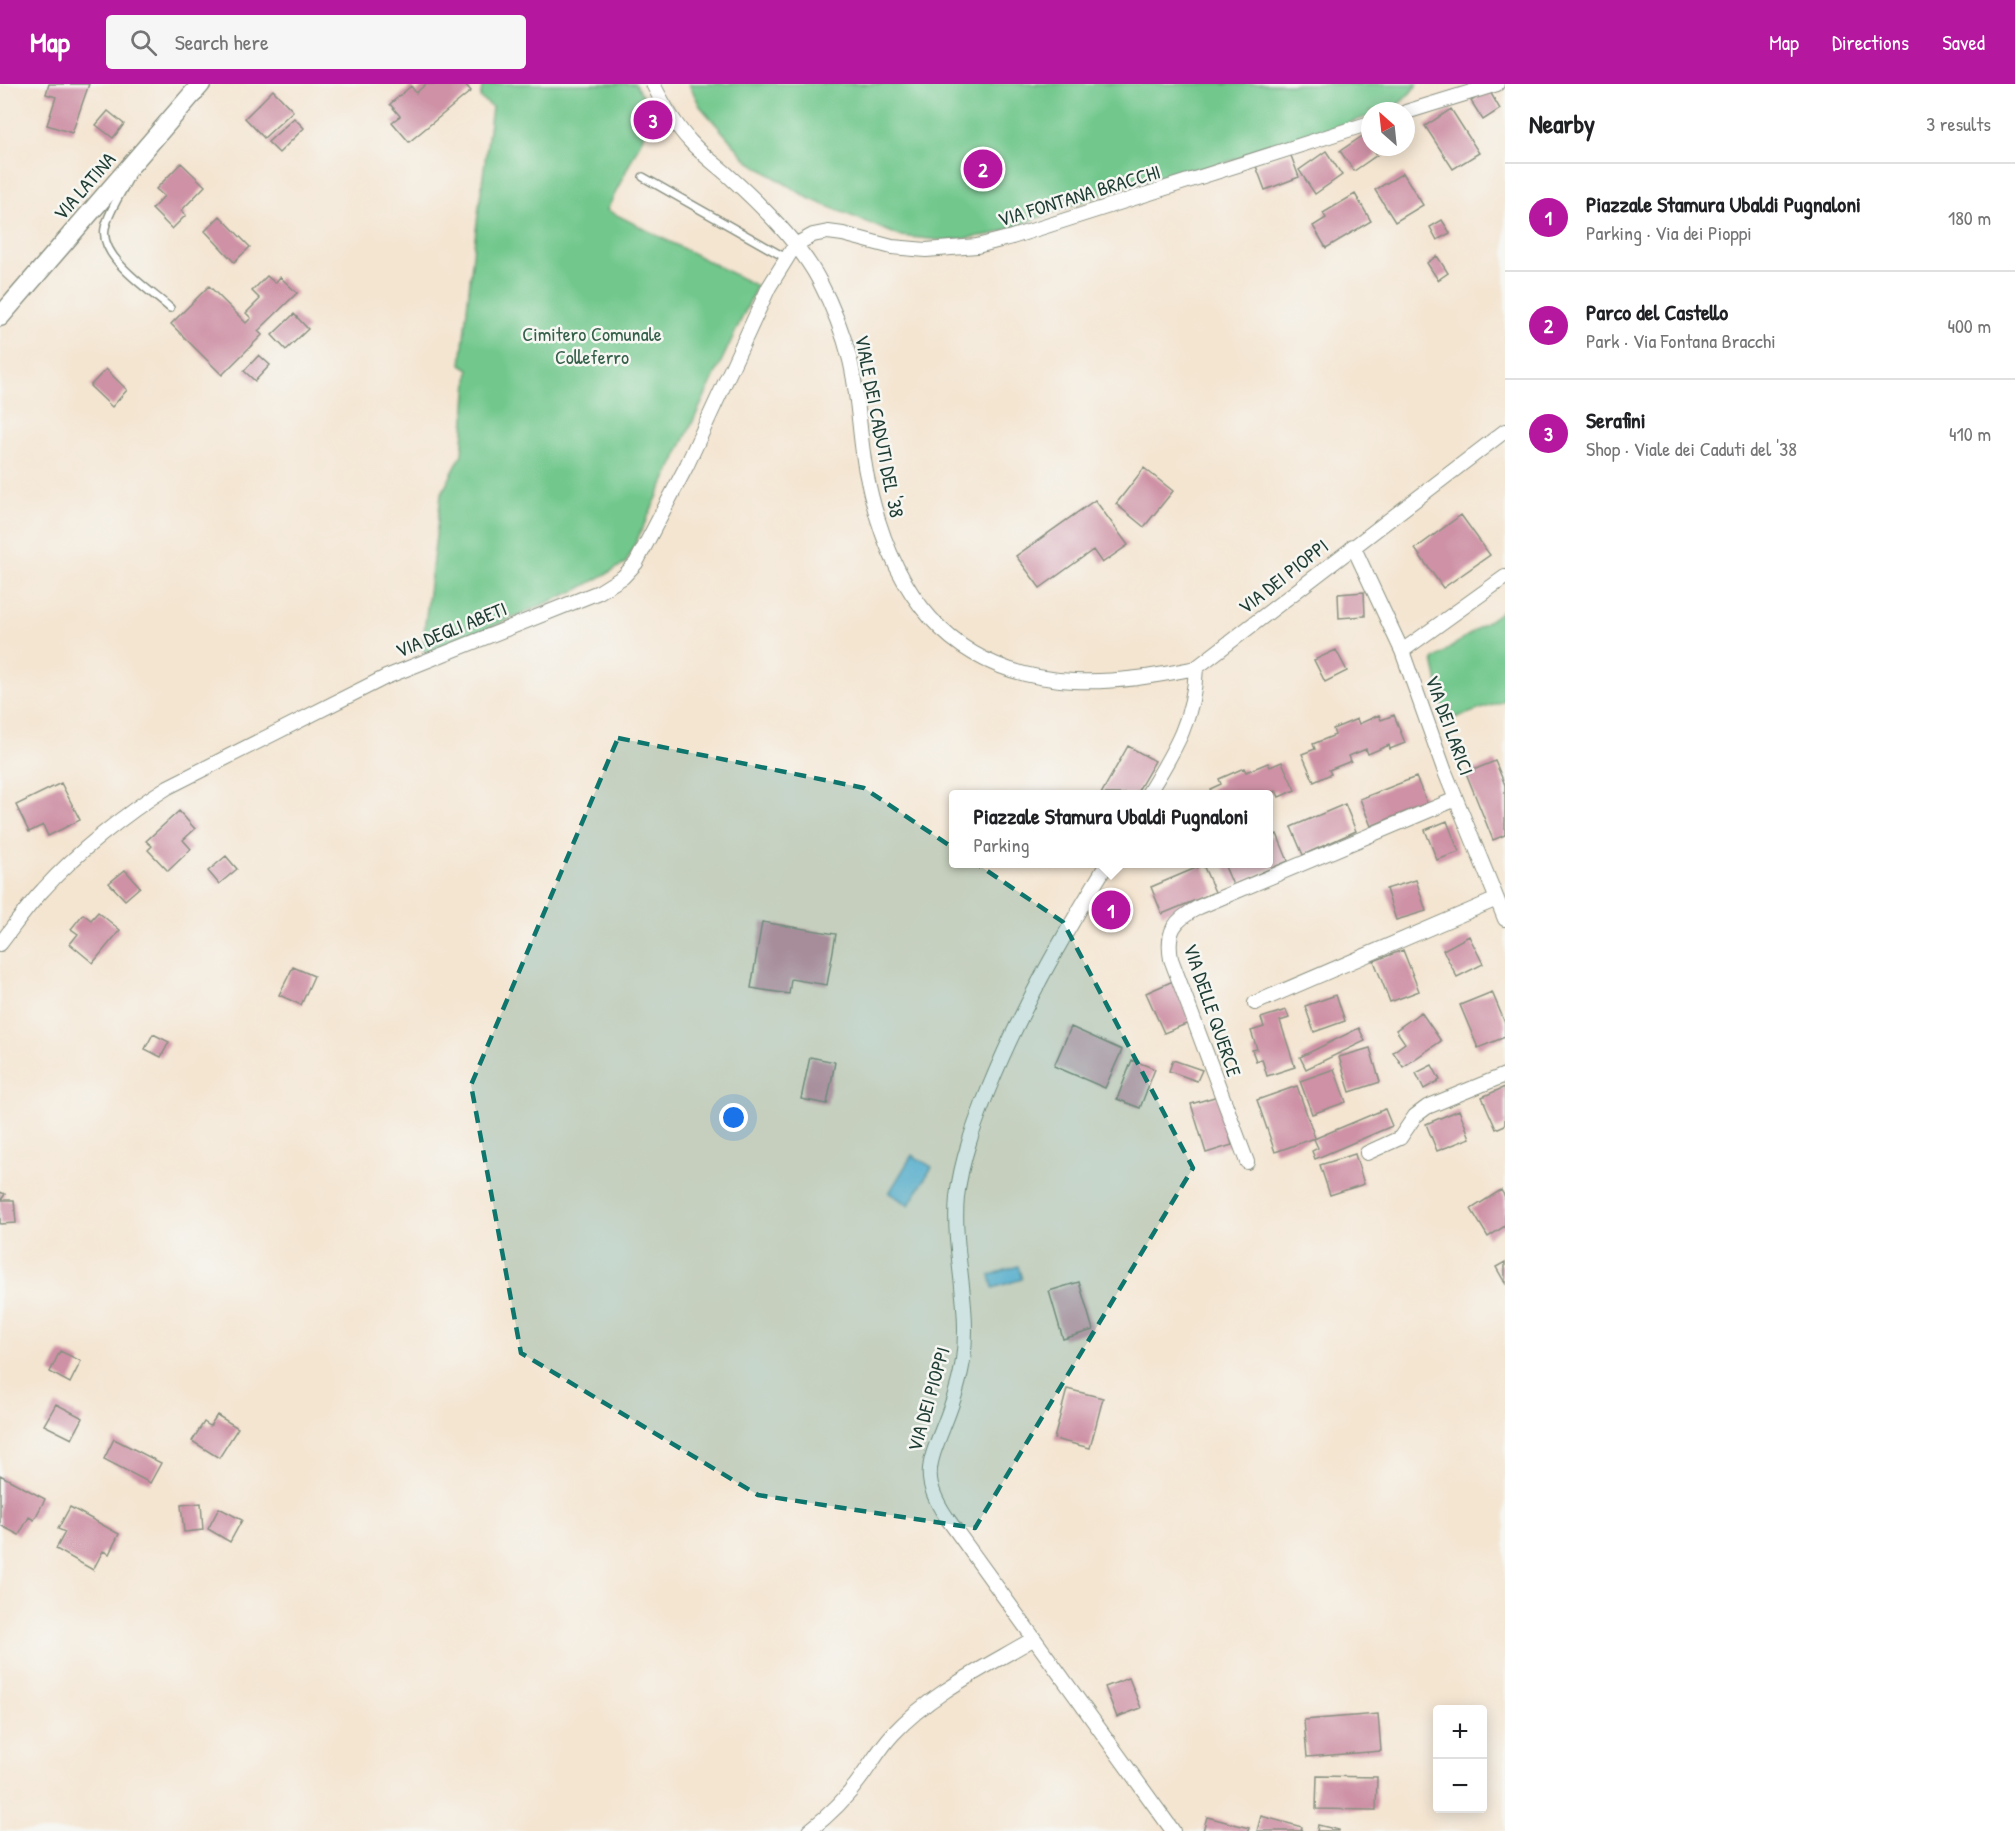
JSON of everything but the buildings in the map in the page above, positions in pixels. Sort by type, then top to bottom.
[{"type":"main road","name":"VIA LATINA","points":[[0,317],[201,84]]},
{"type":"street","name":"VIALE DEI CADUTI DEL '38","points":[[653,84],[670,116],[688,139],[747,192],[795,245],[818,278],[846,346],[854,379],[868,479],[877,517],[889,551],[911,594],[936,626],[959,644],[988,660],[1049,678],[1074,681],[1114,680],[1196,668]]},
{"type":"street","points":[[1415,109],[1483,86],[1497,84]]},
{"type":"street","name":"VIA FONTANA BRACCHI","points":[[795,245],[813,235],[828,232],[910,249],[943,250],[977,246],[1361,126]]},
{"type":"street","name":"VIA DEGLI ABETI","points":[[0,944],[58,874],[136,808],[168,787],[386,677],[599,592],[623,578],[636,563],[672,495],[762,302],[795,245]]},
{"type":"street","name":"VIA DEI PIOPPI","points":[[1196,668],[1505,432]]},
{"type":"street","name":"VIA DEI LARICI","points":[[1353,546],[1402,651],[1456,799],[1505,919]]},
{"type":"street","points":[[1402,651],[1505,577]]},
{"type":"street","points":[[1151,790],[1176,746],[1190,715],[1196,668]]},
{"type":"street","name":"VIA DELLE QUERCE","points":[[1247,1162],[1171,959],[1169,942],[1172,928],[1182,917],[1198,907],[1456,799]]},
{"type":"street","name":"VIA DEI PIOPPI","points":[[1105,868],[1062,938],[1015,1029],[984,1100],[964,1159],[958,1188],[956,1220],[964,1311],[964,1353],[946,1421],[935,1445],[929,1469],[930,1485],[942,1512],[1173,1831]]},
{"type":"street","points":[[1255,1003],[1497,899]]},
{"type":"street","points":[[1367,1153],[1400,1138],[1422,1109],[1505,1075]]},
{"type":"street","points":[[809,1831],[840,1803],[885,1743],[910,1719],[953,1687],[1033,1639]]},
{"type":"lane","points":[[141,154],[105,226],[105,242],[118,263],[170,308]]},
{"type":"lane","points":[[643,177],[786,258]]},
{"type":"highlighted area","points":[[618,738],[864,788],[1063,922],[1193,1168],[975,1528],[758,1495],[521,1353],[471,1085]]},
{"type":"green space","name":"Cimitero Comunale Colleferro","points":[[483,84],[635,84],[654,114],[607,210],[757,286],[626,563],[577,590],[428,654],[422,649],[441,495],[462,454],[469,369],[461,364],[492,107],[480,98]]},
{"type":"green space","points":[[689,84],[1418,84],[1400,102],[1361,102],[1361,119],[1184,176],[1142,180],[995,234],[948,241],[900,236],[810,199],[748,161],[700,106]]},
{"type":"green space","points":[[1505,609],[1505,701],[1446,721],[1433,660]]},
{"type":"water","points":[[912,1155],[932,1167],[909,1205],[889,1193]]},
{"type":"water","points":[[1018,1266],[1022,1279],[993,1288],[990,1275]]},
{"type":"place","name":"Serafini","points":[[653,120]]},
{"type":"place","name":"Parco del Castello","points":[[983,169]]},
{"type":"place","name":"Piazzale Stamura Ubaldi Pugnaloni","points":[[1111,910]]}]
